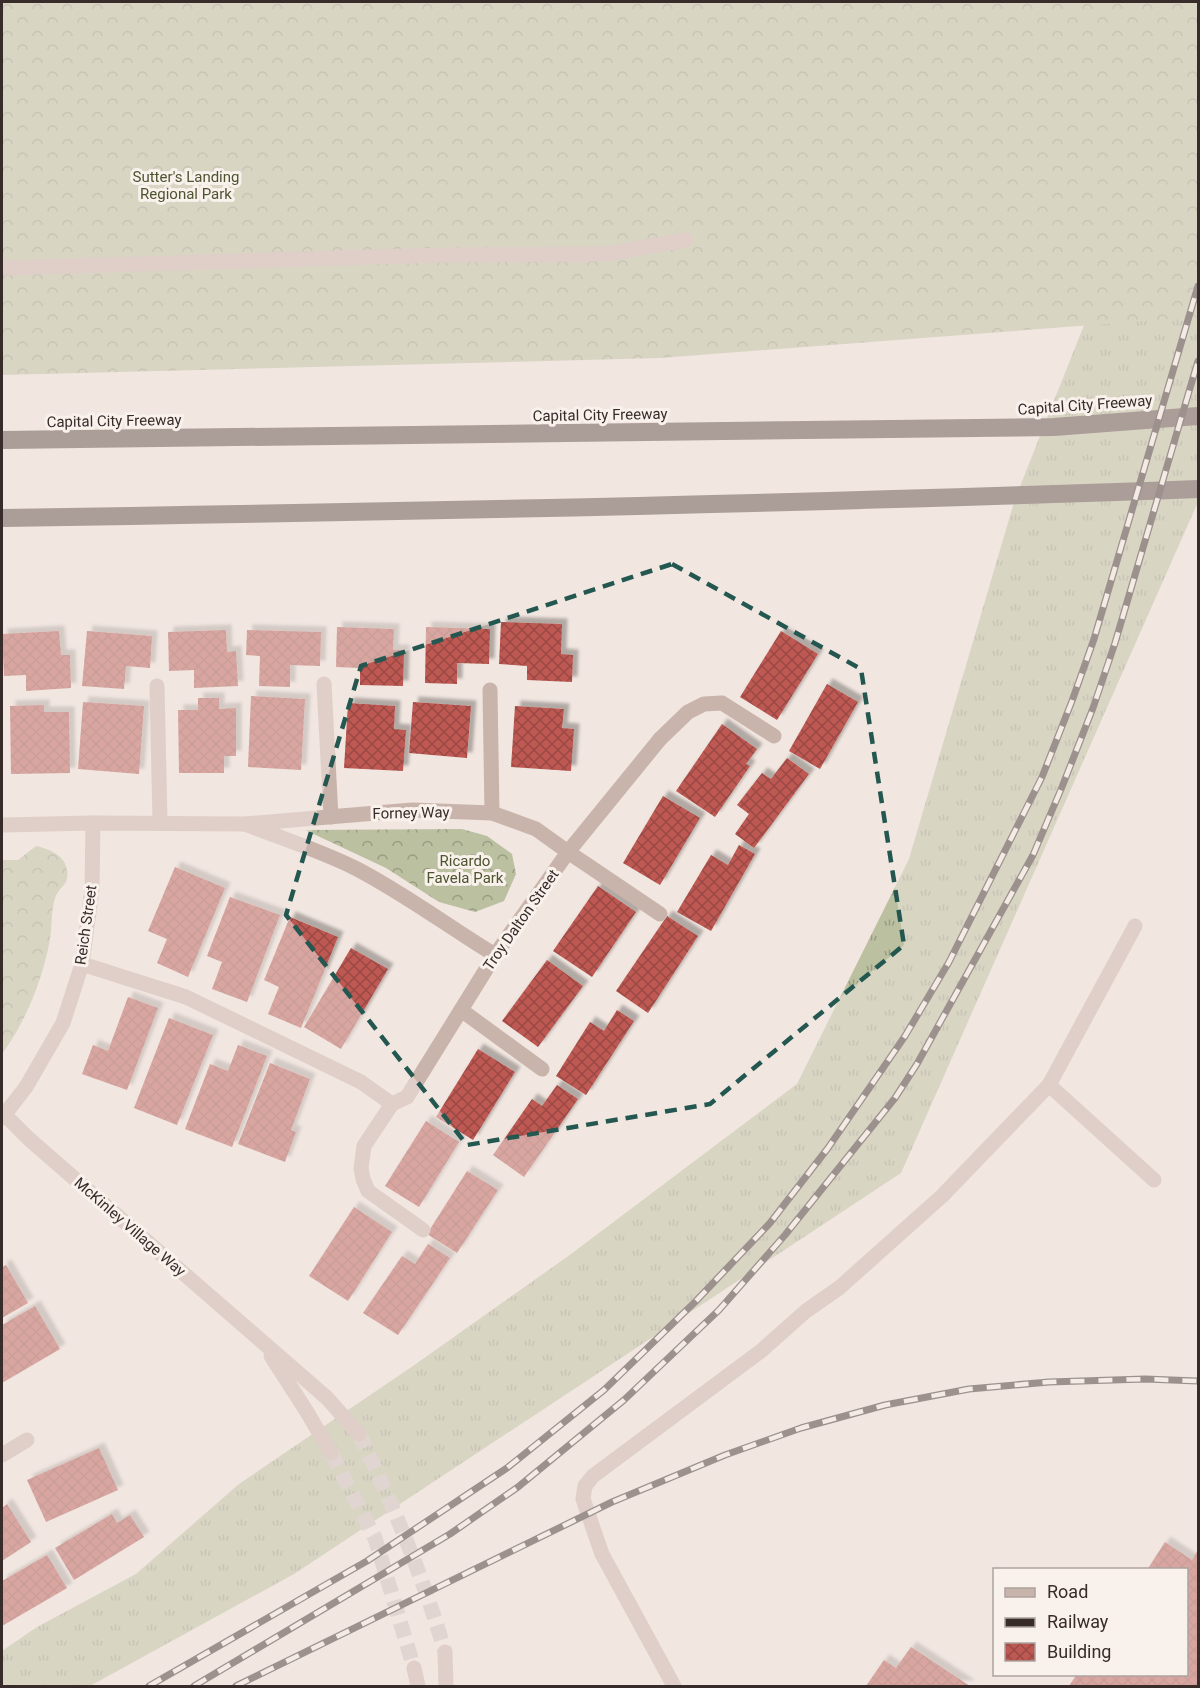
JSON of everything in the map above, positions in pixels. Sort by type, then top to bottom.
[{"type":"highway","name":"Capital City Freeway","points":[[2,440],[1054,428],[1198,416]]},
{"type":"highway","points":[[2,518],[333,513],[1198,489]]},
{"type":"street","points":[[2,268],[442,255],[607,254],[686,240]]},
{"type":"street","points":[[324,684],[331,817]]},
{"type":"street","points":[[157,686],[160,823]]},
{"type":"street","points":[[490,690],[492,813]]},
{"type":"street","name":"Troy Dalton Street","points":[[423,1230],[368,1191],[361,1168],[364,1146],[392,1104],[407,1097],[495,955],[568,852],[660,739],[688,712],[704,704],[722,703],[774,736]]},
{"type":"street","name":"Forney Way","points":[[2,825],[245,824],[412,810],[492,813],[536,829],[660,914]]},
{"type":"street","name":"Reich Street","points":[[3,1116],[26,1087],[63,1023],[82,964],[92,889],[93,823]]},
{"type":"street","name":"Forney Way","points":[[245,824],[356,868],[495,955]]},
{"type":"street","points":[[674,1686],[602,1554],[583,1499],[585,1486],[593,1476],[761,1351],[806,1311],[839,1288],[942,1196],[1049,1085],[1135,926]]},
{"type":"street","points":[[82,964],[186,997],[361,1082],[392,1104]]},
{"type":"street","points":[[461,1010],[542,1069]]},
{"type":"street","points":[[1049,1085],[1154,1180]]},
{"type":"street","name":"McKinley Village Way","points":[[3,1116],[327,1398],[359,1434]]},
{"type":"street","name":"McKinley Village Way","points":[[261,1341],[331,1453]]},
{"type":"street","points":[[2,1455],[27,1440]]},
{"type":"street","points":[[445,1652],[446,1686]]},
{"type":"street","points":[[414,1668],[418,1686]]},
{"type":"highlighted area","points":[[672,564],[861,669],[904,945],[710,1104],[467,1145],[286,915],[361,666]]},
{"type":"green space","name":"Sutter's Landing Regional Park","points":[[2,2],[1198,2],[1198,317],[660,358],[2,375]]},
{"type":"green space","points":[[1198,38],[1198,502],[901,1173],[294,1574],[90,1686],[2,1686],[2,1651],[37,1627],[136,1574],[239,1484],[413,1366],[567,1257],[797,1084],[909,859],[1015,499]]},
{"type":"green space","name":"Ricardo Favela Park","points":[[462,829],[487,836],[512,854],[516,874],[504,901],[475,912],[439,902],[386,868],[305,830]]},
{"type":"green space","points":[[36,846],[60,857],[66,865],[68,875],[55,898],[50,939],[38,984],[19,1028],[2,1054],[2,860],[18,860]]},
{"type":"building","points":[[501,622],[562,624],[561,654],[573,655],[572,682],[527,680],[527,666],[499,664]]},
{"type":"building","points":[[337,627],[394,629],[393,650],[404,650],[403,686],[360,685],[360,668],[336,667]]},
{"type":"building","points":[[426,627],[490,629],[489,664],[457,663],[457,684],[425,683]]},
{"type":"building","points":[[226,630],[227,652],[236,651],[238,686],[194,688],[194,670],[169,671],[168,632]]},
{"type":"building","points":[[247,630],[321,632],[320,666],[290,665],[290,687],[259,686],[260,656],[246,655]]},
{"type":"building","points":[[59,631],[61,655],[70,655],[71,688],[26,691],[26,675],[4,676],[2,634]]},
{"type":"building","points":[[87,631],[152,636],[150,668],[126,666],[124,689],[82,686]]},
{"type":"building","points":[[781,631],[818,654],[777,720],[740,697]]},
{"type":"building","points":[[827,684],[858,702],[820,769],[789,751]]},
{"type":"building","points":[[251,696],[305,699],[301,770],[248,767]]},
{"type":"building","points":[[198,698],[219,698],[219,709],[236,708],[236,756],[224,756],[224,773],[179,773],[178,710],[198,710]]},
{"type":"building","points":[[83,702],[144,706],[139,774],[78,769]]},
{"type":"building","points":[[413,702],[471,706],[467,758],[409,753]]},
{"type":"building","points":[[348,703],[395,706],[394,729],[406,730],[403,771],[344,768]]},
{"type":"building","points":[[44,705],[44,712],[69,712],[70,773],[11,774],[10,706]]},
{"type":"building","points":[[515,706],[564,709],[562,728],[574,729],[571,771],[511,767]]},
{"type":"building","points":[[722,724],[757,749],[746,764],[750,766],[715,817],[676,791]]},
{"type":"building","points":[[787,758],[809,774],[754,848],[735,834],[749,814],[737,805],[762,773],[771,779]]},
{"type":"building","points":[[663,796],[700,818],[660,885],[623,863]]},
{"type":"building","points":[[739,845],[755,854],[711,931],[677,912],[711,855],[728,865]]},
{"type":"building","points":[[175,867],[225,888],[188,977],[157,963],[167,939],[148,931]]},
{"type":"building","points":[[598,886],[636,912],[592,977],[553,951]]},
{"type":"building","points":[[230,897],[280,915],[247,1002],[212,989],[222,962],[207,956]]},
{"type":"building","points":[[667,916],[698,936],[648,1013],[616,991]]},
{"type":"building","points":[[290,917],[338,937],[301,1028],[268,1014],[279,987],[264,980]]},
{"type":"building","points":[[351,948],[388,969],[341,1049],[304,1027]]},
{"type":"building","points":[[547,960],[583,986],[538,1047],[502,1021]]},
{"type":"building","points":[[128,997],[158,1008],[127,1090],[82,1074],[93,1045],[108,1051]]},
{"type":"building","points":[[617,1010],[634,1021],[586,1095],[556,1076],[590,1022],[604,1031]]},
{"type":"building","points":[[169,1018],[213,1035],[177,1125],[134,1108]]},
{"type":"building","points":[[238,1045],[267,1056],[232,1147],[185,1129],[210,1064],[228,1071]]},
{"type":"building","points":[[478,1049],[515,1072],[473,1140],[436,1117]]},
{"type":"building","points":[[270,1063],[310,1079],[291,1130],[296,1132],[285,1162],[238,1144]]},
{"type":"building","points":[[557,1085],[578,1099],[524,1177],[493,1155],[532,1099],[542,1106]]},
{"type":"building","points":[[426,1121],[459,1142],[419,1207],[385,1186]]},
{"type":"building","points":[[467,1171],[498,1190],[457,1253],[427,1234]]},
{"type":"building","points":[[354,1207],[392,1232],[348,1301],[309,1276]]},
{"type":"building","points":[[428,1244],[450,1258],[398,1335],[363,1313],[402,1256],[415,1264]]},
{"type":"building","points":[[6,1265],[28,1303],[2,1318],[2,1267]]},
{"type":"building","points":[[35,1306],[60,1349],[2,1383],[2,1325]]},
{"type":"building","points":[[99,1448],[118,1490],[46,1522],[27,1480]]},
{"type":"building","points":[[7,1504],[31,1542],[2,1561],[2,1508]]},
{"type":"building","points":[[112,1514],[117,1523],[130,1515],[144,1537],[74,1580],[55,1548]]},
{"type":"building","points":[[1165,1542],[1192,1560],[1198,1550],[1198,1686],[1069,1686],[1076,1676],[1188,1676],[1188,1568],[1148,1568]]},
{"type":"building","points":[[47,1555],[67,1588],[2,1626],[2,1581]]},
{"type":"building","points":[[911,1647],[970,1686],[866,1686],[884,1660],[896,1668]]},
{"type":"tunnel","points":[[359,1434],[406,1541],[445,1652]]},
{"type":"tunnel","points":[[331,1453],[375,1538],[414,1668]]},
{"type":"railway","points":[[149,1686],[367,1561],[507,1468],[604,1390],[696,1301],[770,1223],[828,1148],[905,1036],[949,962],[1042,777],[1094,639],[1198,286]]},
{"type":"railway","points":[[194,1686],[450,1534],[518,1487],[624,1400],[719,1310],[785,1235],[895,1098],[917,1064],[1033,855],[1062,787],[1093,708],[1115,643],[1198,361]]},
{"type":"railway","points":[[236,1686],[612,1502],[725,1455],[801,1428],[885,1405],[969,1389],[1049,1382],[1145,1379],[1198,1381]]}]
